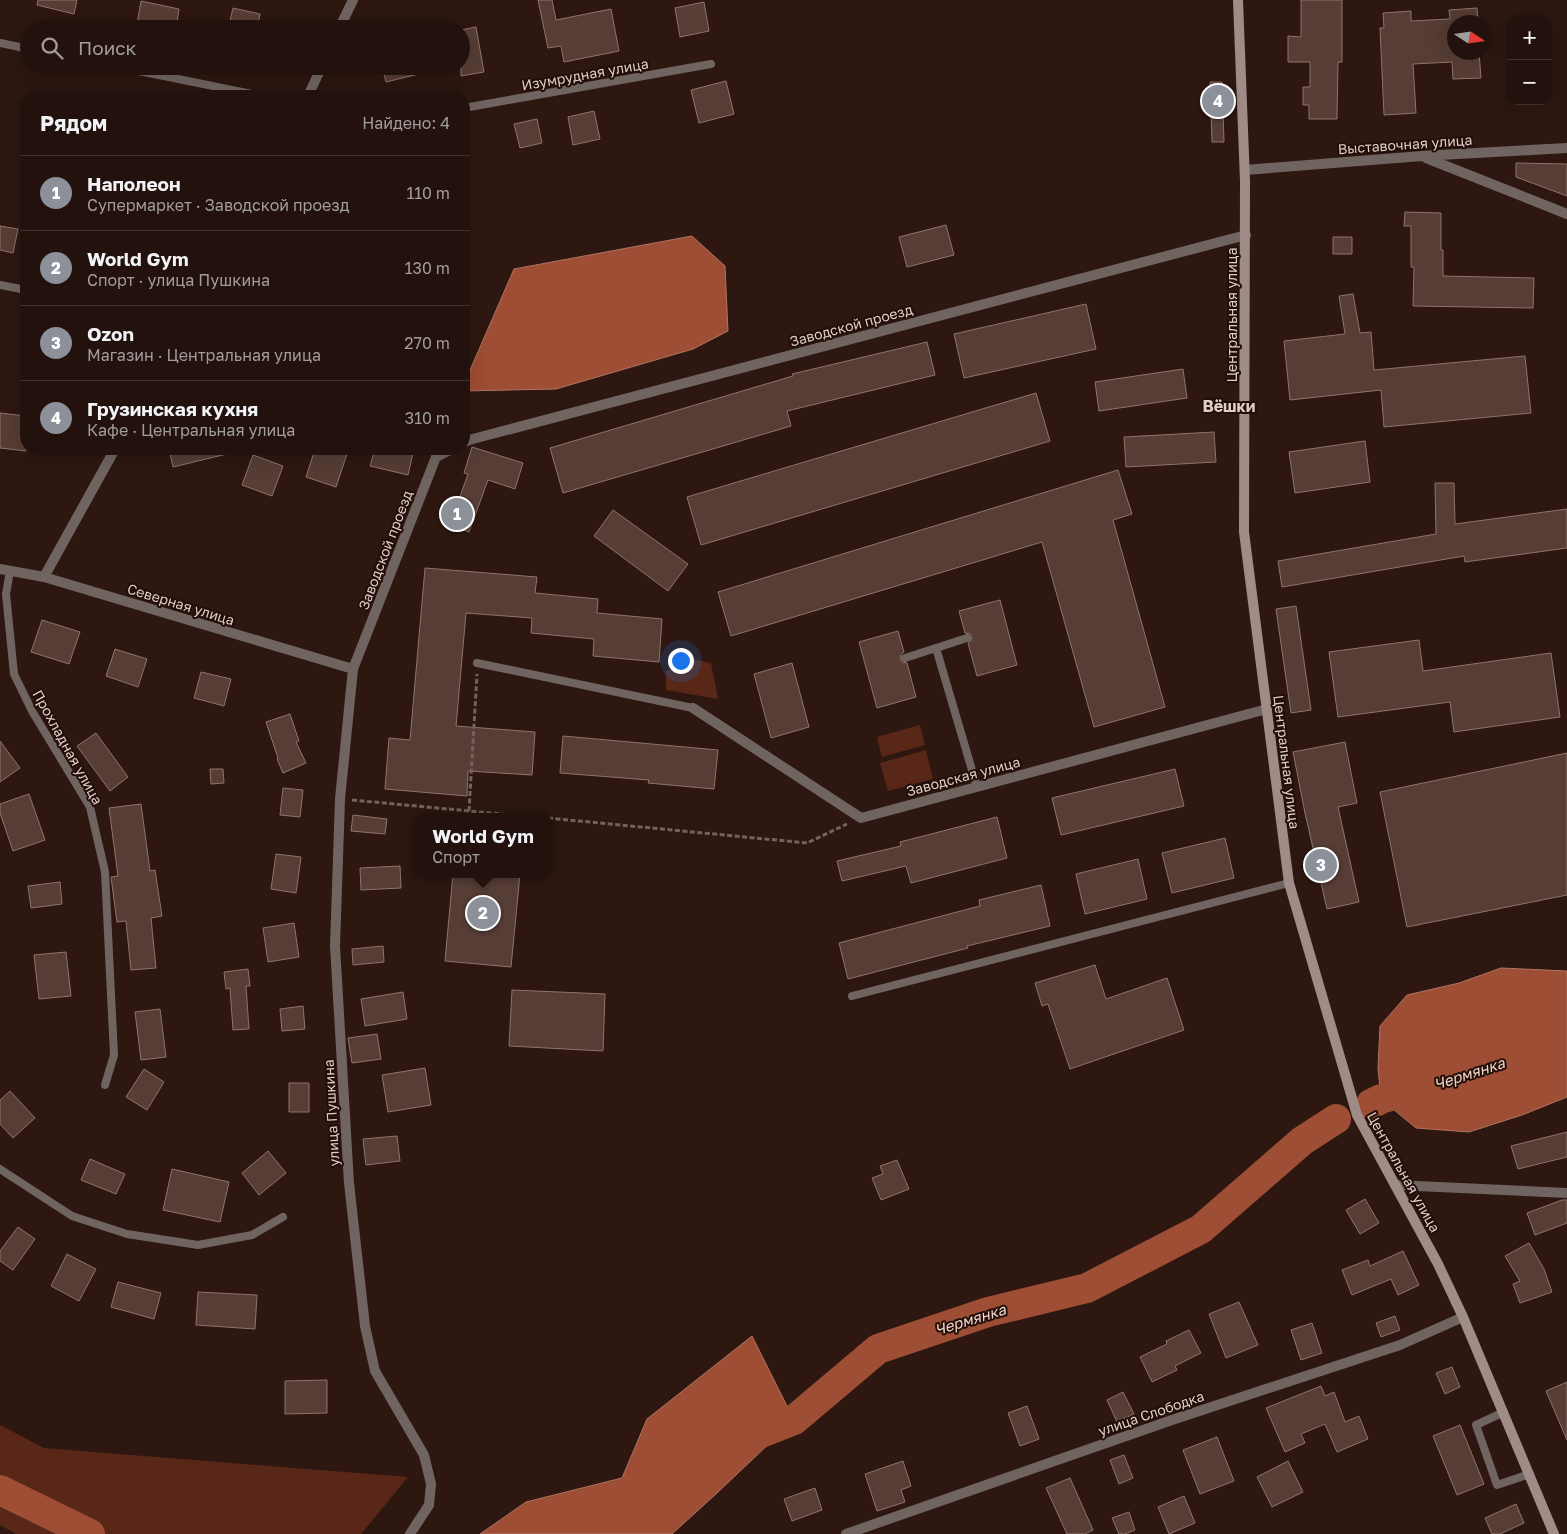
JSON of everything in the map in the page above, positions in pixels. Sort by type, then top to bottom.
[{"type":"street","points":[[343,20],[352,0]]},
{"type":"street","name":"Центральная улица","points":[[1238,0],[1246,235],[1244,532],[1289,883],[1357,1115],[1438,1264],[1463,1317],[1554,1534]]},
{"type":"street","points":[[311,90],[318,75]]},
{"type":"street","name":"Выставочная улица","points":[[1245,170],[1422,156],[1567,148]]},
{"type":"street","points":[[1422,156],[1567,214]]},
{"type":"street","name":"Заводской проезд","points":[[470,438],[1246,235]]},
{"type":"street","points":[[44,577],[112,455]]},
{"type":"street","name":"Заводской проезд","points":[[354,669],[436,457],[440,455]]},
{"type":"street","name":"Северная улица","points":[[5,570],[44,577],[354,669]]},
{"type":"street","name":"улица Пушкина","points":[[354,669],[340,798],[335,946],[349,1183],[365,1326],[375,1371],[424,1455],[431,1484],[429,1505],[410,1534]]},
{"type":"street","points":[[693,708],[861,818]]},
{"type":"street","name":"Заводская улица","points":[[861,818],[1266,709]]},
{"type":"street","points":[[1396,1185],[1567,1193]]},
{"type":"street","name":"улица Слободка","points":[[846,1534],[1172,1420],[1400,1345],[1463,1317]]},
{"type":"lane","points":[[0,43],[20,47]]},
{"type":"lane","name":"Изумрудная улица","points":[[470,107],[712,64]]},
{"type":"lane","points":[[158,75],[232,90]]},
{"type":"lane","points":[[0,285],[20,289]]},
{"type":"lane","name":"Прохладная улица","points":[[5,570],[14,674],[32,711],[90,807],[105,872],[114,1055],[105,1085]]},
{"type":"lane","points":[[906,658],[967,638]]},
{"type":"lane","points":[[936,648],[977,787]]},
{"type":"lane","points":[[478,663],[693,708]]},
{"type":"lane","points":[[852,996],[1289,883]]},
{"type":"lane","points":[[0,1169],[72,1216],[127,1234],[198,1245],[252,1235],[283,1217]]},
{"type":"lane","points":[[1504,1412],[1476,1425],[1497,1486],[1530,1474]]},
{"type":"path","points":[[468,811],[478,663]]},
{"type":"path","points":[[340,798],[490,813]]},
{"type":"path","points":[[552,818],[807,843],[861,818]]},
{"type":"shaded area","points":[[693,659],[711,663],[718,699],[666,690],[666,671]]},
{"type":"shaded area","points":[[920,725],[925,745],[882,757],[877,737]]},
{"type":"shaded area","points":[[926,750],[933,779],[888,791],[880,763]]},
{"type":"shaded area","points":[[0,1425],[44,1448],[408,1477],[361,1534],[16,1534],[0,1525]]},
{"type":"water","points":[[692,236],[725,266],[728,331],[693,349],[556,389],[470,391],[470,370],[514,269]]},
{"type":"water","points":[[1501,968],[1567,971],[1567,1097],[1522,1115],[1469,1132],[1416,1128],[1381,1099],[1378,1068],[1380,1026],[1407,995],[1459,983]]},
{"type":"water","points":[[752,1336],[794,1420],[672,1534],[480,1534],[526,1502],[622,1478],[647,1419]]},
{"type":"building","points":[[38,0],[77,0],[74,14],[37,5]]},
{"type":"building","points":[[538,0],[552,0],[556,20],[611,9],[619,51],[564,62],[561,46],[548,48]]},
{"type":"building","points":[[1301,0],[1342,0],[1342,62],[1338,62],[1337,119],[1309,119],[1309,105],[1303,105],[1303,87],[1310,87],[1310,62],[1288,62],[1288,36],[1301,37]]},
{"type":"building","points":[[141,1],[179,9],[177,20],[138,20]]},
{"type":"building","points":[[704,2],[709,31],[680,37],[675,8]]},
{"type":"building","points":[[233,8],[260,14],[259,20],[230,20]]},
{"type":"building","points":[[1477,8],[1478,15],[1450,15],[1449,10]]},
{"type":"building","points":[[1411,11],[1411,21],[1447,19],[1447,60],[1480,60],[1481,78],[1453,79],[1452,62],[1413,64],[1416,113],[1384,115],[1380,28],[1384,28],[1383,13]]},
{"type":"building","points":[[476,27],[484,72],[470,74],[470,28]]},
{"type":"building","points":[[384,75],[415,75],[386,82]]},
{"type":"building","points":[[726,81],[734,114],[699,123],[691,90]]},
{"type":"building","points":[[1210,82],[1222,82],[1224,142],[1212,142]]},
{"type":"building","points":[[594,111],[600,139],[573,145],[568,117]]},
{"type":"building","points":[[537,119],[542,143],[520,148],[514,124]]},
{"type":"building","points":[[1516,163],[1567,164],[1567,196],[1516,177]]},
{"type":"building","points":[[1405,212],[1441,213],[1443,276],[1534,278],[1533,308],[1413,306],[1414,267],[1411,267],[1411,226],[1404,226]]},
{"type":"building","points":[[946,225],[954,255],[907,267],[899,237]]},
{"type":"building","points":[[0,226],[18,229],[13,253],[0,250]]},
{"type":"building","points":[[1333,237],[1352,237],[1352,254],[1333,254]]},
{"type":"building","points":[[1353,294],[1360,333],[1371,332],[1374,370],[1525,356],[1531,413],[1384,427],[1381,390],[1290,400],[1284,341],[1345,334],[1339,296]]},
{"type":"building","points":[[1086,304],[1096,349],[964,378],[954,334]]},
{"type":"building","points":[[927,342],[935,375],[787,411],[791,426],[563,493],[550,448],[793,376],[792,374]]},
{"type":"building","points":[[1183,369],[1187,398],[1099,411],[1095,382]]},
{"type":"building","points":[[1036,393],[1050,441],[701,545],[687,497]]},
{"type":"building","points":[[0,413],[20,415],[20,450],[0,448]]},
{"type":"building","points":[[1214,432],[1216,462],[1126,467],[1124,437]]},
{"type":"building","points":[[1365,441],[1370,482],[1295,493],[1289,452]]},
{"type":"building","points":[[472,447],[523,463],[515,489],[488,480],[469,532],[450,525],[468,474],[464,473]]},
{"type":"building","points":[[170,455],[223,455],[173,467]]},
{"type":"building","points":[[253,455],[283,466],[272,496],[242,485]]},
{"type":"building","points":[[313,455],[347,455],[336,487],[306,477]]},
{"type":"building","points":[[373,455],[413,455],[408,475],[370,466]]},
{"type":"building","points":[[1118,470],[1132,514],[1113,520],[1165,707],[1094,727],[1042,542],[731,636],[718,592]]},
{"type":"building","points":[[1435,483],[1454,483],[1455,524],[1567,509],[1567,548],[1465,562],[1464,556],[1282,587],[1278,561],[1436,534]]},
{"type":"building","points":[[613,510],[688,564],[668,591],[594,536]]},
{"type":"building","points":[[425,568],[537,577],[535,593],[598,599],[597,613],[662,619],[659,662],[593,656],[594,639],[531,633],[532,618],[466,613],[456,726],[535,732],[532,775],[468,771],[467,796],[385,789],[389,738],[410,740]]},
{"type":"building","points":[[1000,600],[1017,665],[977,676],[968,643],[972,637],[970,634],[965,633],[959,611]]},
{"type":"building","points":[[1296,606],[1311,710],[1291,713],[1276,609]]},
{"type":"building","points":[[42,620],[80,632],[69,664],[31,652]]},
{"type":"building","points":[[898,631],[904,652],[900,659],[902,662],[907,663],[916,697],[877,708],[859,642]]},
{"type":"building","points":[[1419,640],[1423,671],[1551,653],[1560,717],[1454,732],[1450,702],[1338,717],[1329,652]]},
{"type":"building","points":[[115,649],[147,659],[138,687],[106,676]]},
{"type":"building","points":[[792,663],[809,727],[771,738],[754,674]]},
{"type":"building","points":[[201,672],[231,679],[224,706],[194,698]]},
{"type":"building","points":[[290,714],[299,741],[296,742],[306,763],[283,773],[266,722]]},
{"type":"building","points":[[96,733],[128,777],[110,791],[77,746]]},
{"type":"building","points":[[563,736],[718,750],[714,789],[648,783],[649,780],[560,773]]},
{"type":"building","points":[[0,741],[20,768],[0,782]]},
{"type":"building","points":[[1345,742],[1357,803],[1338,807],[1359,902],[1327,909],[1293,752]]},
{"type":"building","points":[[1567,753],[1567,895],[1407,927],[1380,792]]},
{"type":"building","points":[[210,769],[223,769],[224,783],[211,784]]},
{"type":"building","points":[[1175,769],[1184,806],[1061,835],[1052,798]]},
{"type":"building","points":[[283,788],[303,790],[300,817],[280,815]]},
{"type":"building","points":[[29,794],[45,840],[13,851],[0,813],[0,804]]},
{"type":"building","points":[[141,804],[150,871],[155,870],[162,916],[151,918],[156,968],[131,970],[126,921],[117,922],[111,877],[118,876],[109,808]]},
{"type":"building","points":[[353,815],[387,819],[385,834],[351,831]]},
{"type":"building","points":[[997,817],[1007,858],[911,883],[906,866],[842,881],[837,861],[901,846],[900,842]]},
{"type":"building","points":[[1225,838],[1234,878],[1172,893],[1162,853]]},
{"type":"building","points":[[276,854],[301,857],[296,893],[271,889]]},
{"type":"building","points":[[1138,859],[1147,899],[1085,914],[1076,874]]},
{"type":"building","points":[[400,866],[401,888],[361,890],[360,868]]},
{"type":"building","points":[[453,878],[520,878],[511,967],[445,961]]},
{"type":"building","points":[[60,882],[62,904],[31,908],[28,886]]},
{"type":"building","points":[[1041,885],[1050,926],[967,946],[968,948],[848,979],[839,943],[980,906],[979,900]]},
{"type":"building","points":[[294,923],[299,957],[268,962],[263,928]]},
{"type":"building","points":[[383,946],[384,962],[353,965],[352,949]]},
{"type":"building","points":[[66,952],[71,996],[39,999],[34,955]]},
{"type":"building","points":[[1095,965],[1106,999],[1167,978],[1184,1030],[1070,1069],[1048,1004],[1042,1006],[1035,983]]},
{"type":"building","points":[[248,969],[250,986],[246,986],[249,1029],[233,1030],[230,988],[226,989],[224,972]]},
{"type":"building","points":[[512,990],[605,994],[603,1051],[509,1046]]},
{"type":"building","points":[[403,992],[407,1019],[365,1026],[361,999]]},
{"type":"building","points":[[303,1006],[305,1029],[282,1031],[280,1009]]},
{"type":"building","points":[[160,1009],[166,1057],[141,1060],[135,1012]]},
{"type":"building","points":[[377,1034],[381,1059],[352,1063],[348,1038]]},
{"type":"building","points":[[425,1068],[431,1105],[388,1112],[382,1075]]},
{"type":"building","points":[[144,1069],[164,1082],[147,1110],[126,1097]]},
{"type":"building","points":[[289,1083],[309,1083],[309,1112],[289,1112]]},
{"type":"building","points":[[10,1091],[35,1118],[13,1138],[0,1124],[0,1100]]},
{"type":"building","points":[[1567,1132],[1567,1157],[1518,1169],[1511,1146]]},
{"type":"building","points":[[397,1136],[400,1161],[366,1165],[363,1139]]},
{"type":"building","points":[[268,1151],[286,1173],[259,1195],[242,1173]]},
{"type":"building","points":[[90,1159],[125,1174],[116,1194],[81,1180]]},
{"type":"building","points":[[897,1160],[909,1189],[881,1200],[872,1178],[883,1174],[880,1166]]},
{"type":"building","points":[[172,1169],[229,1182],[220,1222],[163,1210]]},
{"type":"building","points":[[1365,1199],[1379,1223],[1360,1234],[1346,1210]]},
{"type":"building","points":[[1562,1200],[1567,1200],[1567,1223],[1535,1235],[1527,1213]]},
{"type":"building","points":[[18,1227],[35,1239],[13,1270],[0,1261],[0,1251]]},
{"type":"building","points":[[1529,1243],[1544,1269],[1552,1292],[1520,1303],[1513,1284],[1520,1281],[1505,1256]]},
{"type":"building","points":[[1403,1251],[1419,1285],[1398,1295],[1391,1279],[1352,1295],[1342,1270],[1368,1260],[1370,1266]]},
{"type":"building","points":[[67,1254],[96,1269],[79,1301],[51,1286]]},
{"type":"building","points":[[118,1282],[161,1293],[154,1319],[111,1307]]},
{"type":"building","points":[[198,1292],[257,1295],[255,1329],[196,1325]]},
{"type":"building","points":[[1239,1302],[1258,1345],[1226,1358],[1209,1314]]},
{"type":"building","points":[[1395,1316],[1400,1330],[1381,1337],[1376,1323]]},
{"type":"building","points":[[1312,1323],[1322,1353],[1301,1360],[1291,1330]]},
{"type":"building","points":[[1189,1330],[1201,1353],[1175,1366],[1177,1370],[1152,1382],[1140,1357],[1167,1344],[1166,1341]]},
{"type":"building","points":[[1452,1367],[1460,1387],[1445,1394],[1436,1373]]},
{"type":"building","points":[[327,1380],[327,1413],[285,1414],[285,1381]]},
{"type":"building","points":[[1567,1382],[1567,1440],[1546,1391]]},
{"type":"building","points":[[1321,1386],[1325,1396],[1334,1392],[1345,1422],[1359,1416],[1368,1439],[1337,1452],[1325,1424],[1301,1434],[1305,1443],[1285,1452],[1266,1408]]},
{"type":"building","points":[[1123,1392],[1134,1414],[1117,1422],[1107,1400]]},
{"type":"building","points":[[1027,1406],[1039,1439],[1020,1446],[1008,1413]]},
{"type":"building","points":[[1460,1425],[1484,1484],[1457,1495],[1433,1436]]},
{"type":"building","points":[[1217,1437],[1234,1481],[1200,1494],[1183,1450]]},
{"type":"building","points":[[1124,1455],[1133,1478],[1119,1484],[1110,1460]]},
{"type":"building","points":[[903,1461],[911,1486],[901,1490],[905,1502],[877,1511],[865,1474]]},
{"type":"building","points":[[1288,1461],[1303,1492],[1272,1507],[1257,1477]]},
{"type":"building","points":[[1070,1478],[1093,1530],[1085,1534],[1067,1534],[1046,1488]]},
{"type":"building","points":[[815,1488],[822,1510],[792,1521],[784,1499]]},
{"type":"building","points":[[1184,1496],[1195,1523],[1169,1534],[1158,1507]]},
{"type":"building","points":[[1516,1504],[1524,1523],[1500,1534],[1492,1534],[1485,1518]]},
{"type":"building","points":[[1129,1512],[1135,1530],[1119,1534],[1112,1518]]},
{"type":"waterway","name":"Чермянка","points":[[1371,1104],[1381,1099],[1421,1087]]},
{"type":"waterway","name":"Чермянка","points":[[756,1435],[794,1420],[878,1349],[988,1312],[1087,1288],[1201,1229],[1302,1141],[1336,1119]]},
{"type":"waterway","name":"Чермянка","points":[[0,1490],[90,1534]]},
{"type":"place","name":"Грузинская кухня","points":[[1218,101]]},
{"type":"place","name":"Наполеон","points":[[457,514]]},
{"type":"place","name":"Ozon","points":[[1321,865]]},
{"type":"place","name":"World Gym","points":[[483,913]]},
{"type":"district","name":"Вёшки","points":[[1229,406]]}]
